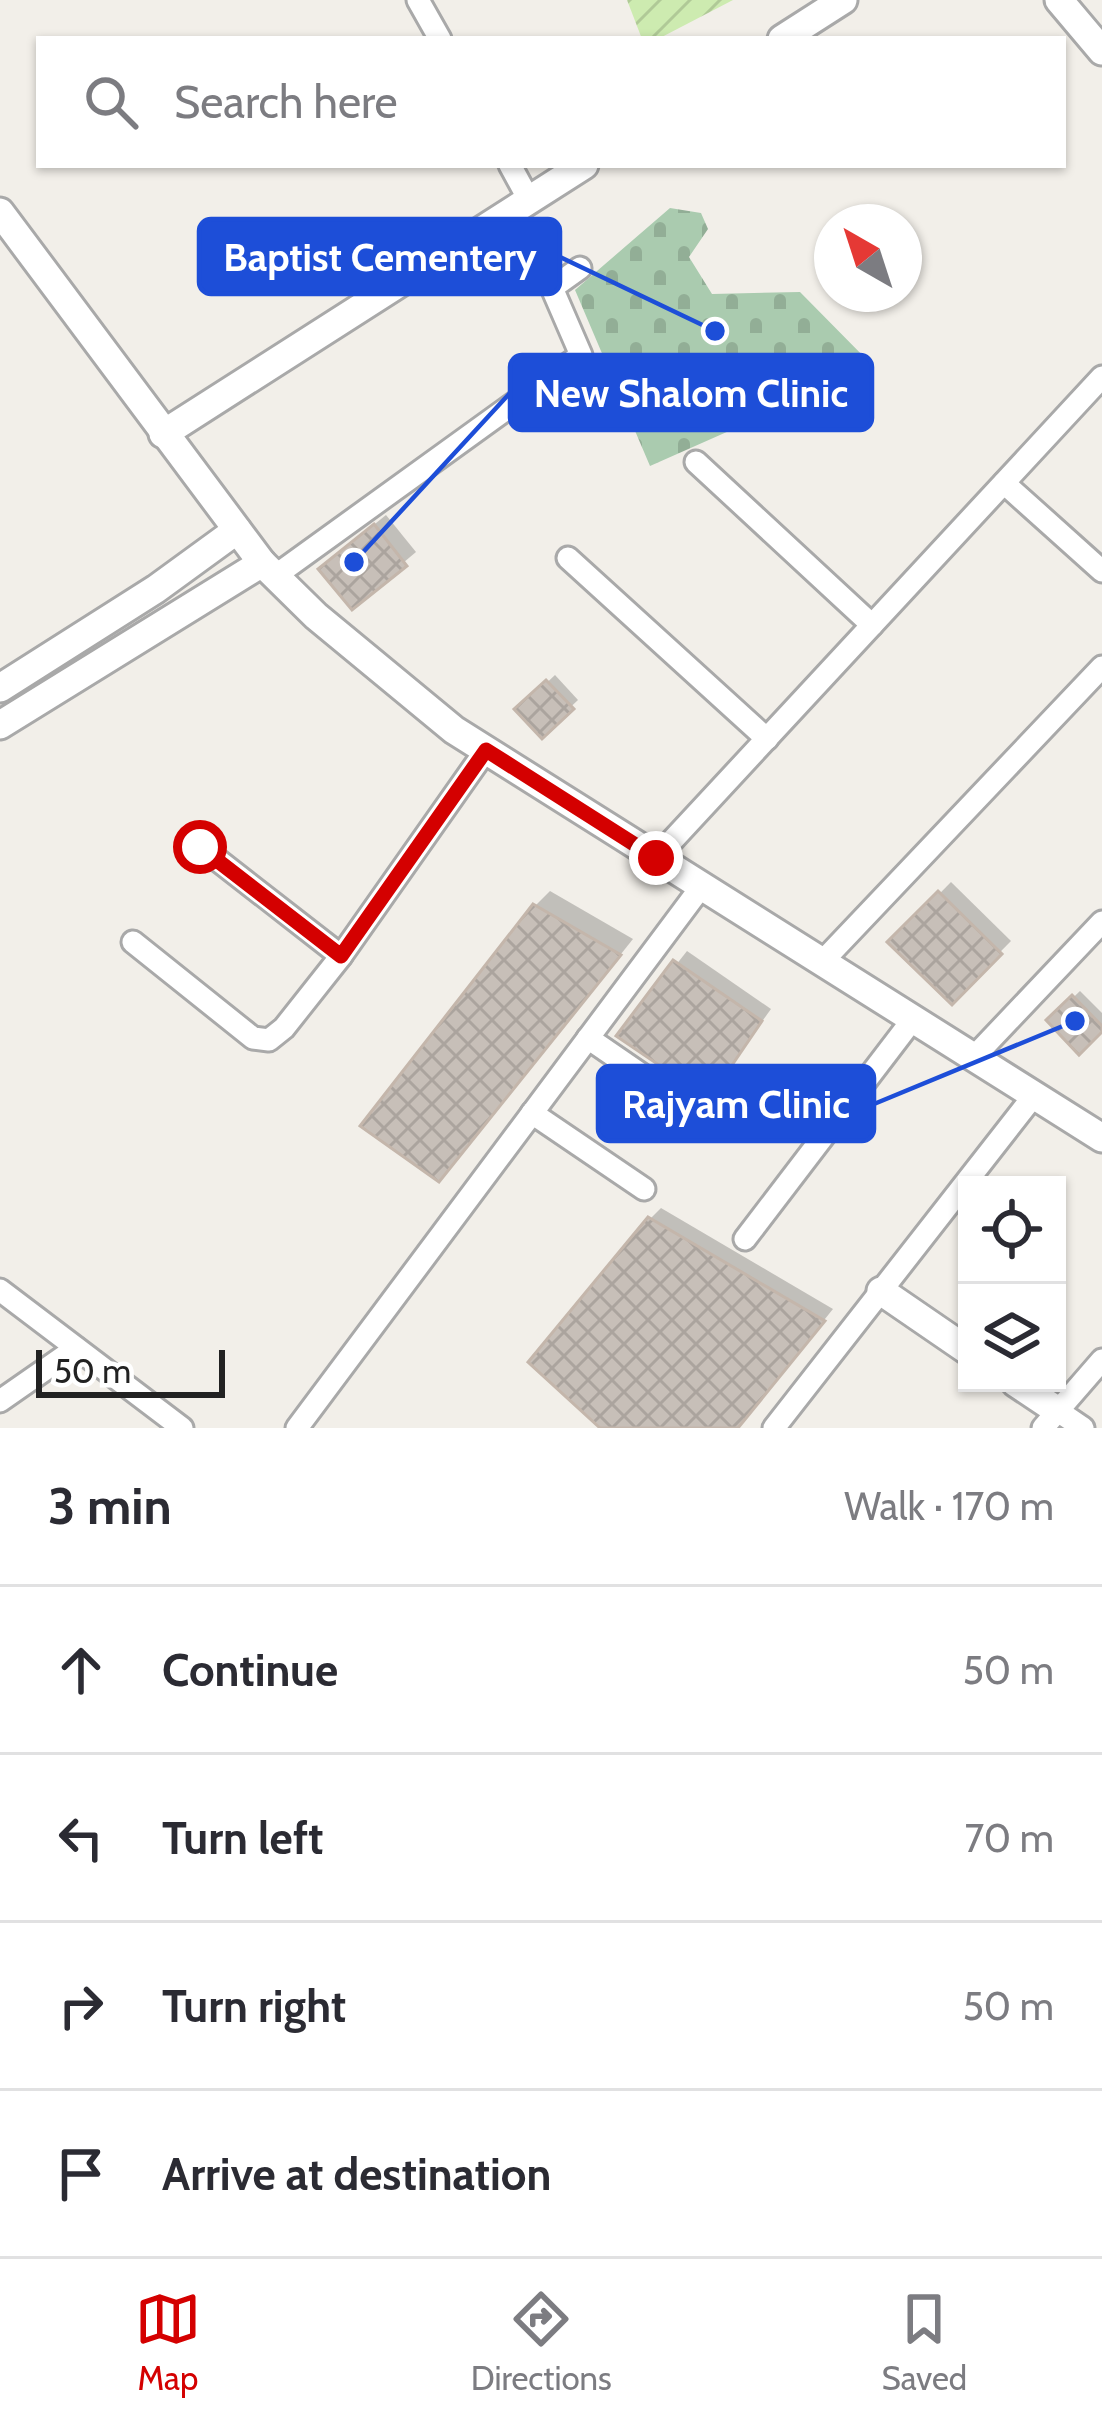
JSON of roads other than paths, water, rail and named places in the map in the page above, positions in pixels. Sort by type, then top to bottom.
[{"type":"street","points":[[418,0],[438,36]]},
{"type":"street","points":[[787,36],[843,0]]},
{"type":"street","points":[[1059,0],[1097,38]]},
{"type":"street","points":[[512,168],[529,200]]},
{"type":"street","points":[[163,434],[579,168]]},
{"type":"street","points":[[0,212],[268,570],[368,659],[454,730],[1102,1138]]},
{"type":"street","points":[[0,725],[268,570],[580,355],[552,288],[580,268]]},
{"type":"street","points":[[656,858],[1102,377]]},
{"type":"street","points":[[696,462],[872,625]]},
{"type":"street","points":[[1004,483],[1102,571]]},
{"type":"street","points":[[0,688],[156,589],[237,530]]},
{"type":"street","points":[[568,558],[767,739]]},
{"type":"street","points":[[821,963],[1102,667]]},
{"type":"street","points":[[133,942],[260,1041],[269,1040],[341,956],[486,750]]},
{"type":"street","points":[[200,847],[341,956]]},
{"type":"street","points":[[297,1428],[701,887]]},
{"type":"street","points":[[974,1057],[1102,922]]},
{"type":"street","points":[[745,1239],[913,1019]]},
{"type":"street","points":[[588,1038],[712,1124]]},
{"type":"street","points":[[774,1428],[1034,1094]]},
{"type":"street","points":[[532,1113],[644,1190]]},
{"type":"street","points":[[0,1291],[182,1428]]},
{"type":"street","points":[[881,1291],[958,1344]]},
{"type":"street","points":[[0,1401],[76,1348]]},
{"type":"street","points":[[1050,1420],[1102,1360]]},
{"type":"street","points":[[1024,1392],[1050,1420],[1083,1428]]},
{"type":"place","name":"Baptist Cementery","points":[[715,331]]},
{"type":"place","name":"New Shalom Clinic","points":[[354,562]]},
{"type":"place","name":"Rajyam Clinic","points":[[1075,1021]]}]
